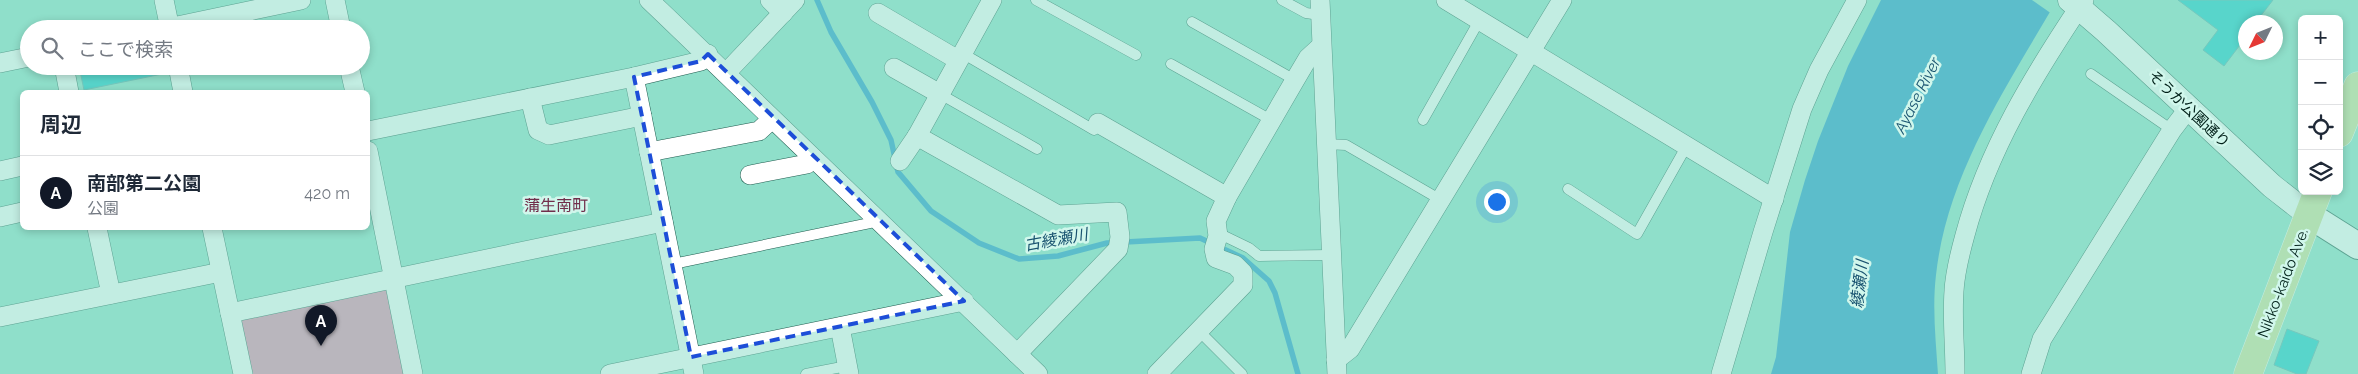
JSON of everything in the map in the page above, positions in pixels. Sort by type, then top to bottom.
[{"type":"main road","points":[[2343,123],[2358,86]]},
{"type":"main road","points":[[2314,203],[2358,246]]},
{"type":"main road","name":"Nikko-kaido Ave.","points":[[2248,374],[2314,203]]},
{"type":"street","points":[[164,0],[167,20]]},
{"type":"street","points":[[206,20],[301,0]]},
{"type":"street","points":[[334,0],[339,20]]},
{"type":"street","points":[[900,162],[917,136],[992,0]]},
{"type":"street","points":[[1446,0],[1774,199]]},
{"type":"street","points":[[1336,367],[1350,348],[1562,0]]},
{"type":"street","points":[[1721,374],[1802,109],[1819,70],[1857,0]]},
{"type":"street","points":[[654,2],[772,119],[1038,374]]},
{"type":"street","points":[[1956,374],[1954,290],[1972,209],[1993,156],[2015,110],[2078,2]]},
{"type":"street","name":"そうか公園通り","points":[[2078,2],[2188,109],[2272,186],[2314,203]]},
{"type":"street","points":[[726,73],[783,4]]},
{"type":"street","points":[[1320,7],[1320,47],[1336,367]]},
{"type":"street","points":[[878,13],[960,57]]},
{"type":"street","points":[[1157,374],[1243,285],[1243,273],[1235,265],[1216,258],[1216,221],[1227,197],[1308,58],[1320,47]]},
{"type":"street","points":[[370,131],[634,77],[701,61],[708,54]]},
{"type":"street","points":[[0,63],[20,59]]},
{"type":"street","points":[[894,68],[940,94]]},
{"type":"street","points":[[66,75],[69,90]]},
{"type":"street","points":[[180,75],[184,90]]},
{"type":"street","points":[[351,75],[355,90]]},
{"type":"street","points":[[634,77],[693,366]]},
{"type":"street","points":[[530,98],[538,130],[548,135],[642,116]]},
{"type":"street","points":[[2031,374],[2042,339],[2172,130],[2188,109]]},
{"type":"street","points":[[649,152],[759,131],[772,119]]},
{"type":"street","points":[[1096,126],[1227,197]]},
{"type":"street","points":[[917,136],[1058,215],[1117,212],[1124,255],[1017,354]]},
{"type":"street","points":[[750,175],[807,164],[813,158]]},
{"type":"street","points":[[370,161],[413,374]]},
{"type":"street","points":[[0,171],[20,166]]},
{"type":"street","points":[[0,217],[20,212]]},
{"type":"street","points":[[230,312],[663,222]]},
{"type":"street","points":[[97,230],[111,294]]},
{"type":"street","points":[[212,230],[243,374]]},
{"type":"street","points":[[0,317],[222,272]]},
{"type":"street","points":[[610,374],[693,366],[840,327],[964,301]]},
{"type":"street","points":[[840,327],[848,370]]},
{"type":"lane","points":[[1036,0],[1136,55]]},
{"type":"lane","points":[[1282,0],[1306,13],[1320,7]]},
{"type":"lane","points":[[1422,120],[1479,20]]},
{"type":"lane","points":[[1192,22],[1295,80]]},
{"type":"lane","points":[[960,57],[1096,126]]},
{"type":"lane","points":[[1171,64],[1271,120]]},
{"type":"lane","points":[[2091,74],[2172,130]]},
{"type":"lane","points":[[940,94],[1037,149]]},
{"type":"lane","points":[[1326,144],[1346,145],[1441,200]]},
{"type":"lane","points":[[1568,189],[1637,234],[1686,147]]},
{"type":"lane","points":[[673,264],[870,224],[876,218]]},
{"type":"lane","points":[[1217,239],[1249,248],[1259,256],[1331,255]]},
{"type":"lane","points":[[1199,331],[1242,374]]},
{"type":"lane","points":[[806,374],[848,370]]},
{"type":"highlighted area","points":[[708,54],[964,301],[691,357],[634,77],[701,61]]},
{"type":"shaded area","points":[[387,285],[404,374],[249,374],[238,318]]},
{"type":"water","points":[[1881,0],[2057,0],[1982,132],[1966,166],[1953,202],[1942,238],[1936,275],[1934,300],[1938,374],[1771,374],[1776,357],[1790,232],[1805,180],[1818,141],[1848,66]]},
{"type":"pier","points":[[2032,0],[2060,0],[2052,14]]},
{"type":"building","points":[[2178,0],[2273,0],[2261,15],[2238,15],[2238,48],[2224,66],[2203,50],[2218,30]]},
{"type":"building","points":[[81,75],[157,75],[84,90]]},
{"type":"building","points":[[2287,329],[2319,341],[2306,374],[2297,374],[2274,365]]},
{"type":"waterway","name":"古綾瀬川","points":[[817,0],[831,32],[872,102],[891,140],[898,172],[931,211],[979,243],[1019,259],[1058,256],[1107,243],[1200,238],[1243,258],[1269,281],[1275,293],[1298,374]]},
{"type":"place","name":"南部第二公園","points":[[321,346]]},
{"type":"district","name":"蒲生南町","points":[[556,205]]},
{"type":"water label","name":"Ayase River","points":[[1917,95]]},
{"type":"water label","name":"綾瀬川","points":[[1859,284]]}]
